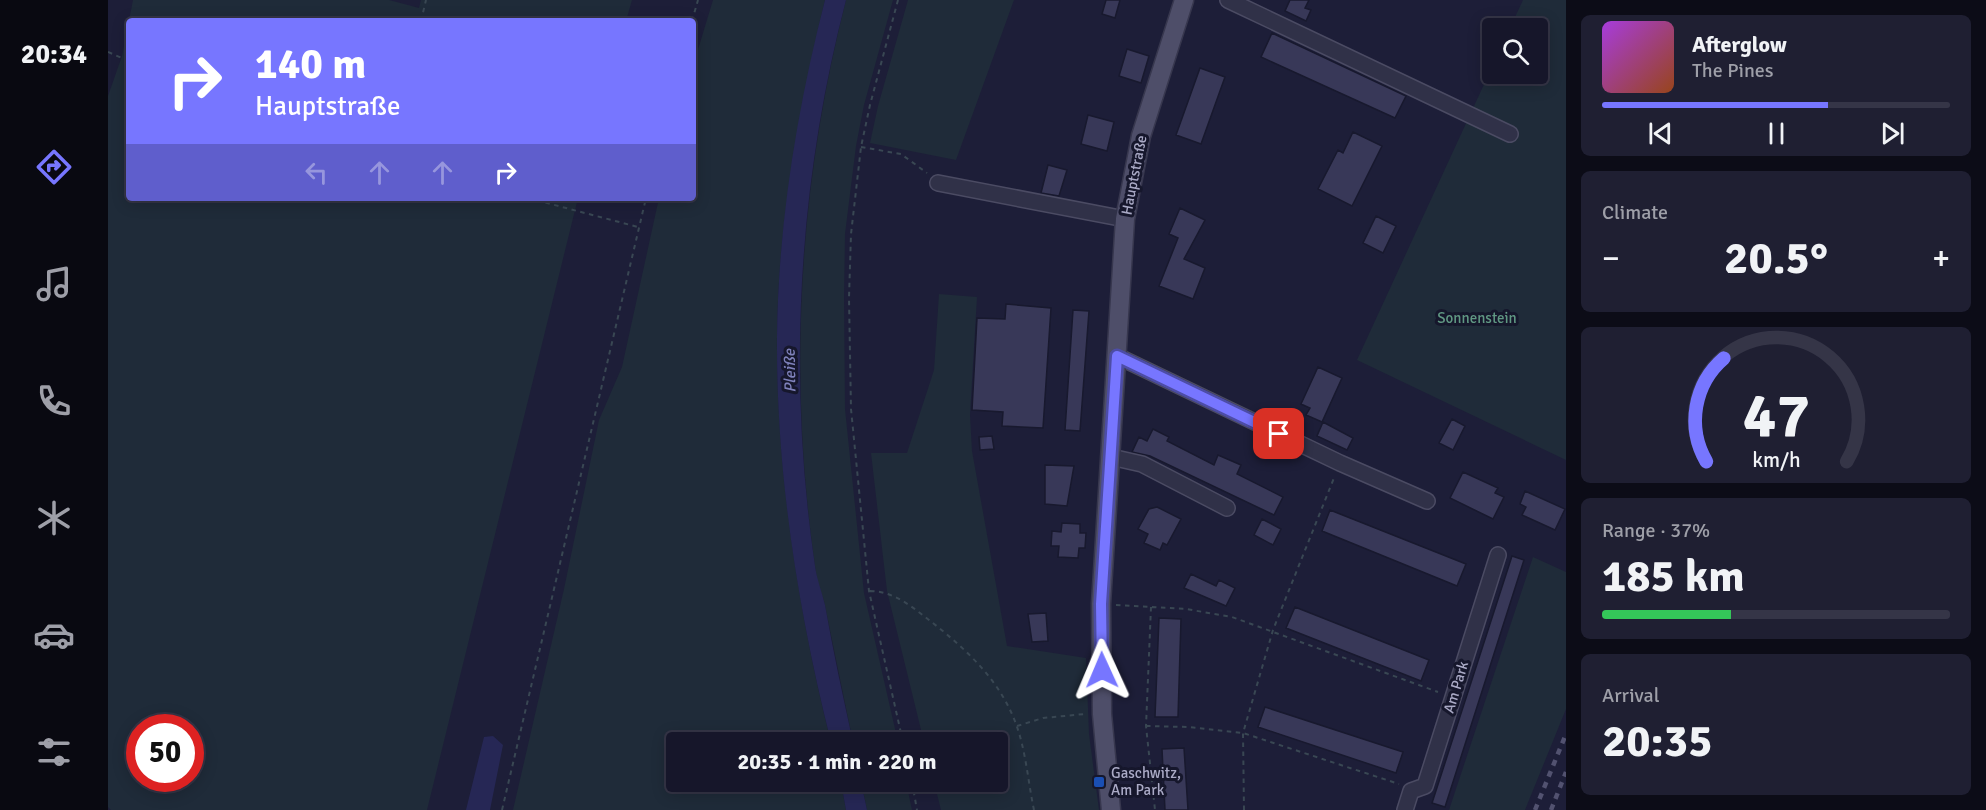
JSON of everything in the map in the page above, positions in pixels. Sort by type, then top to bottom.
[{"type":"main road","name":"Hauptstraße","points":[[1111,810],[1102,714],[1101,604],[1125,219],[1141,136],[1184,0]]},
{"type":"street","points":[[1228,0],[1510,134]]},
{"type":"street","points":[[938,183],[1125,219]]},
{"type":"street","points":[[1117,356],[1340,463],[1426,501]]},
{"type":"street","points":[[1111,457],[1142,464],[1227,508]]},
{"type":"street","name":"Am Park","points":[[1405,810],[1411,791],[1425,786],[1498,555]]},
{"type":"path","points":[[422,18],[426,0]]},
{"type":"path","points":[[693,18],[698,0]]},
{"type":"path","points":[[898,0],[861,147],[851,234],[851,409],[869,591],[901,732]]},
{"type":"path","points":[[108,52],[126,60]]},
{"type":"path","points":[[861,147],[901,154],[938,183]]},
{"type":"path","points":[[539,201],[639,227]]},
{"type":"path","points":[[502,810],[645,201]]},
{"type":"path","points":[[1244,810],[1243,733],[1273,630],[1340,463]]},
{"type":"path","points":[[869,591],[887,591],[962,646],[998,687],[1017,726],[1034,810]]},
{"type":"path","points":[[1101,604],[1151,607],[1232,617],[1453,697]]},
{"type":"path","points":[[1151,607],[1146,726],[1155,810]]},
{"type":"path","points":[[1017,726],[1043,718],[1102,714]]},
{"type":"path","points":[[1146,726],[1188,727],[1243,733],[1403,785],[1411,791]]},
{"type":"path","points":[[914,792],[917,810]]},
{"type":"green space","points":[[133,0],[389,0],[419,8],[421,0],[632,0],[627,18],[129,18]]},
{"type":"green space","points":[[713,0],[825,0],[792,167],[781,252],[777,337],[785,489],[809,644],[828,732],[666,732],[666,792],[843,792],[846,810],[513,810],[564,589],[599,420],[622,367],[658,201],[696,201],[696,56]]},
{"type":"green space","points":[[846,0],[893,0],[864,105],[856,146],[845,234],[844,298],[845,409],[864,593],[896,732],[851,732],[824,601],[818,586],[808,512],[802,439],[800,365],[802,292],[807,218],[829,72]]},
{"type":"green space","points":[[908,0],[1014,0],[956,160],[870,143]]},
{"type":"green space","name":"Sonnenstein","points":[[1523,0],[1566,0],[1566,460],[1357,360],[1484,84],[1548,84],[1548,18],[1515,18]]},
{"type":"green space","points":[[126,36],[126,201],[577,201],[427,810],[111,810],[108,807],[108,96],[122,56]]},
{"type":"green space","points":[[939,294],[977,297],[970,415],[972,451],[1007,646],[1086,658],[1089,734],[1099,810],[941,810],[936,792],[1008,792],[1008,732],[922,732],[887,591],[871,453],[907,453],[934,370]]},
{"type":"green space","points":[[1533,557],[1566,572],[1566,709],[1525,810],[1449,810]]},
{"type":"green space","points":[[863,792],[908,792],[912,810],[867,810]]},
{"type":"water","name":"Pleiße","points":[[825,0],[846,0],[817,139],[802,281],[800,352],[801,424],[806,495],[815,566],[851,732],[829,732],[819,693],[791,541],[780,439],[777,337],[781,252],[791,167]]},
{"type":"water","points":[[493,736],[503,745],[490,810],[466,810],[484,737]]},
{"type":"water","points":[[843,792],[863,792],[867,810],[846,810]]},
{"type":"building","points":[[1106,0],[1120,0],[1115,18],[1102,14]]},
{"type":"building","points":[[1290,0],[1309,0],[1305,8],[1311,10],[1306,21],[1285,11]]},
{"type":"building","points":[[1272,33],[1406,96],[1395,118],[1261,57]]},
{"type":"building","points":[[1127,49],[1149,56],[1141,83],[1119,76]]},
{"type":"building","points":[[1200,68],[1225,77],[1201,144],[1176,135]]},
{"type":"building","points":[[1088,115],[1114,122],[1107,151],[1081,144]]},
{"type":"building","points":[[1353,132],[1382,146],[1352,206],[1318,189],[1338,150],[1343,153]]},
{"type":"building","points":[[1048,165],[1067,170],[1059,196],[1041,193]]},
{"type":"building","points":[[1180,208],[1205,220],[1184,259],[1205,268],[1193,299],[1159,286],[1178,238],[1169,234]]},
{"type":"building","points":[[1376,216],[1396,226],[1383,253],[1363,243]]},
{"type":"building","points":[[1006,304],[1051,308],[1043,428],[1002,426],[1003,412],[972,410],[977,318],[1005,319]]},
{"type":"building","points":[[1073,310],[1089,311],[1080,431],[1065,430]]},
{"type":"building","points":[[1318,367],[1342,378],[1322,422],[1306,415],[1310,408],[1301,404]]},
{"type":"building","points":[[1452,419],[1465,426],[1453,450],[1439,443]]},
{"type":"building","points":[[1323,422],[1353,438],[1347,450],[1317,436]]},
{"type":"building","points":[[1153,429],[1169,437],[1167,441],[1214,465],[1218,455],[1241,465],[1237,474],[1283,497],[1274,515],[1150,456],[1132,452],[1139,437],[1147,441]]},
{"type":"building","points":[[992,436],[994,449],[980,450],[979,437]]},
{"type":"building","points":[[1045,465],[1074,466],[1067,506],[1045,504]]},
{"type":"building","points":[[1463,472],[1498,488],[1495,493],[1504,497],[1493,519],[1450,498]]},
{"type":"building","points":[[1525,491],[1565,509],[1555,530],[1522,515],[1526,507],[1520,504]]},
{"type":"building","points":[[1157,507],[1181,519],[1167,545],[1163,543],[1160,550],[1144,543],[1148,534],[1138,529],[1149,509]]},
{"type":"building","points":[[1330,510],[1466,564],[1457,586],[1322,531]]},
{"type":"building","points":[[1262,519],[1281,529],[1273,545],[1254,535]]},
{"type":"building","points":[[1062,523],[1080,524],[1080,533],[1086,533],[1085,548],[1079,548],[1078,558],[1058,557],[1059,546],[1051,546],[1052,531],[1061,532]]},
{"type":"building","points":[[1512,556],[1524,560],[1445,807],[1432,803]]},
{"type":"building","points":[[1191,574],[1216,586],[1219,580],[1235,588],[1226,606],[1184,588]]},
{"type":"building","points":[[1295,607],[1429,660],[1421,681],[1286,628]]},
{"type":"building","points":[[1046,613],[1048,641],[1032,642],[1028,614]]},
{"type":"building","points":[[1159,618],[1181,619],[1178,717],[1155,717]]},
{"type":"building","points":[[1265,707],[1403,752],[1396,773],[1258,727]]},
{"type":"building","points":[[1184,748],[1188,810],[1165,810],[1162,749]]},
{"type":"railway","points":[[1535,810],[1566,734]]},
{"type":"railway","points":[[1551,810],[1566,772]]},
{"type":"place","name":"Gaschwitz, Am Park","points":[[1099,782]]},
{"type":"route","points":[[1102,670],[1101,604],[1117,356],[1279,434]]}]
